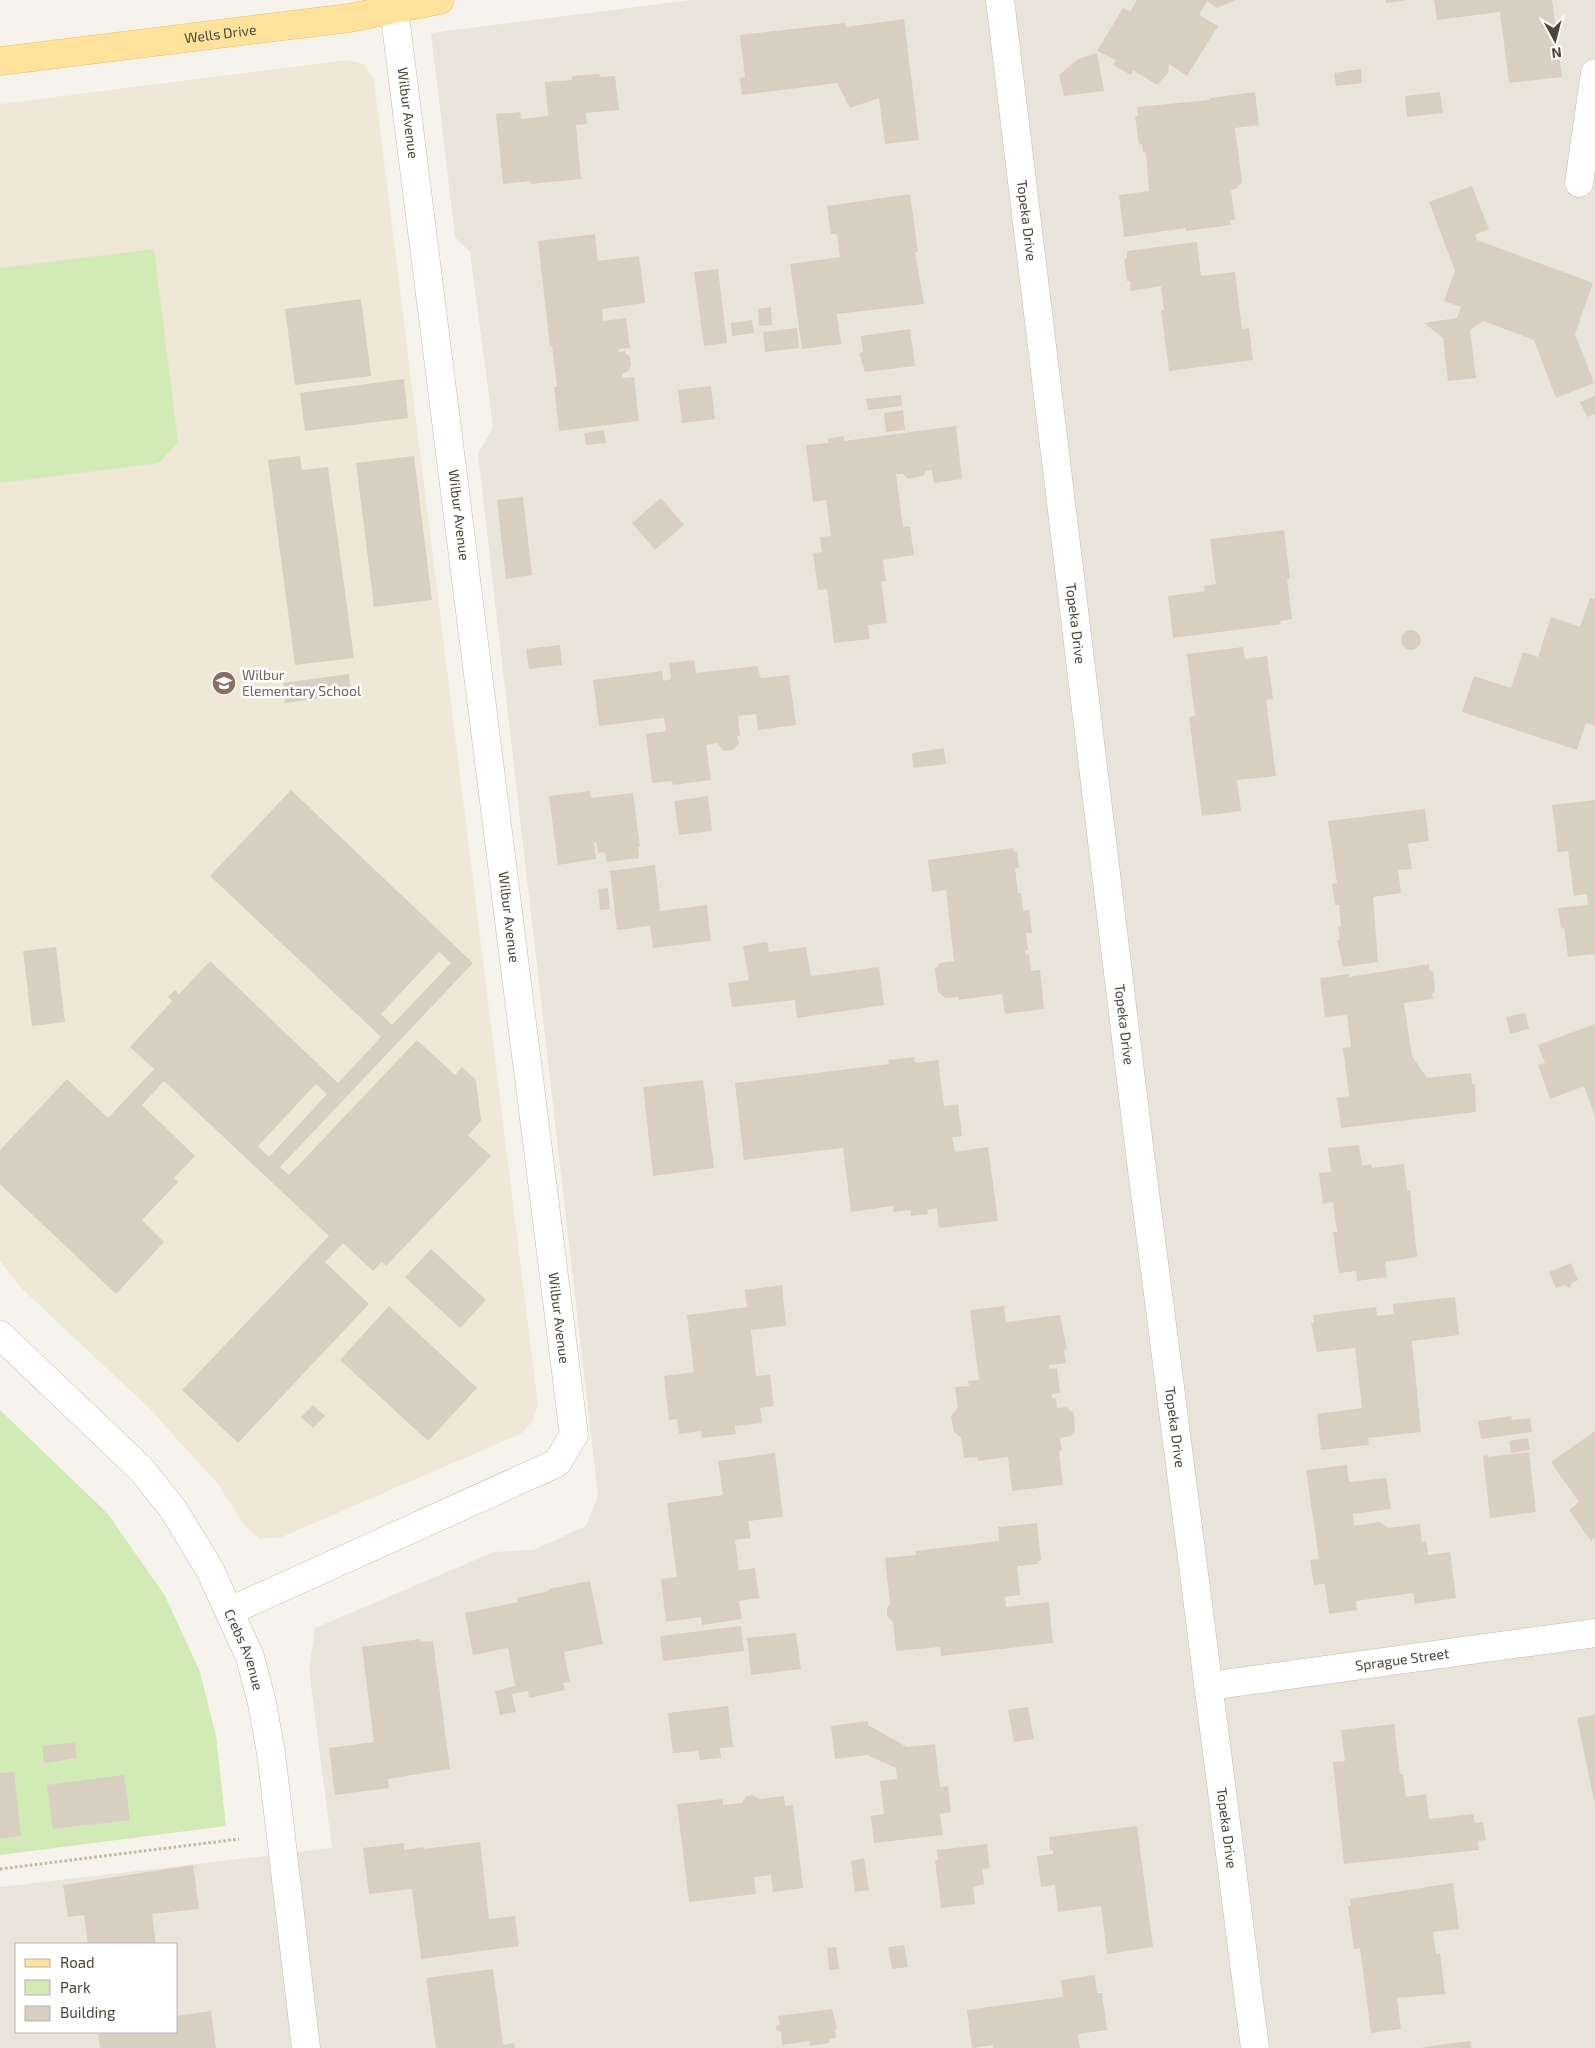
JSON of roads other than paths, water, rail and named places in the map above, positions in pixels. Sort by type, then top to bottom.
[{"type":"main road","name":"Wells Drive","points":[[0,61],[349,18],[440,0]]},
{"type":"street","name":"Topeka Drive","points":[[1000,0],[1140,1154],[1255,2048]]},
{"type":"street","name":"Wilbur Avenue","points":[[230,1611],[557,1463],[574,1435],[394,9]]},
{"type":"street","points":[[1579,183],[1595,73]]},
{"type":"street","name":"Crebs Avenue","points":[[0,1335],[141,1469],[173,1509],[200,1550],[250,1657],[265,1720],[306,2048]]},
{"type":"street","name":"Sprague Street","points":[[1209,1686],[1595,1633]]},
{"type":"place","name":"Wilbur Elementary School","points":[[224,683]]}]
